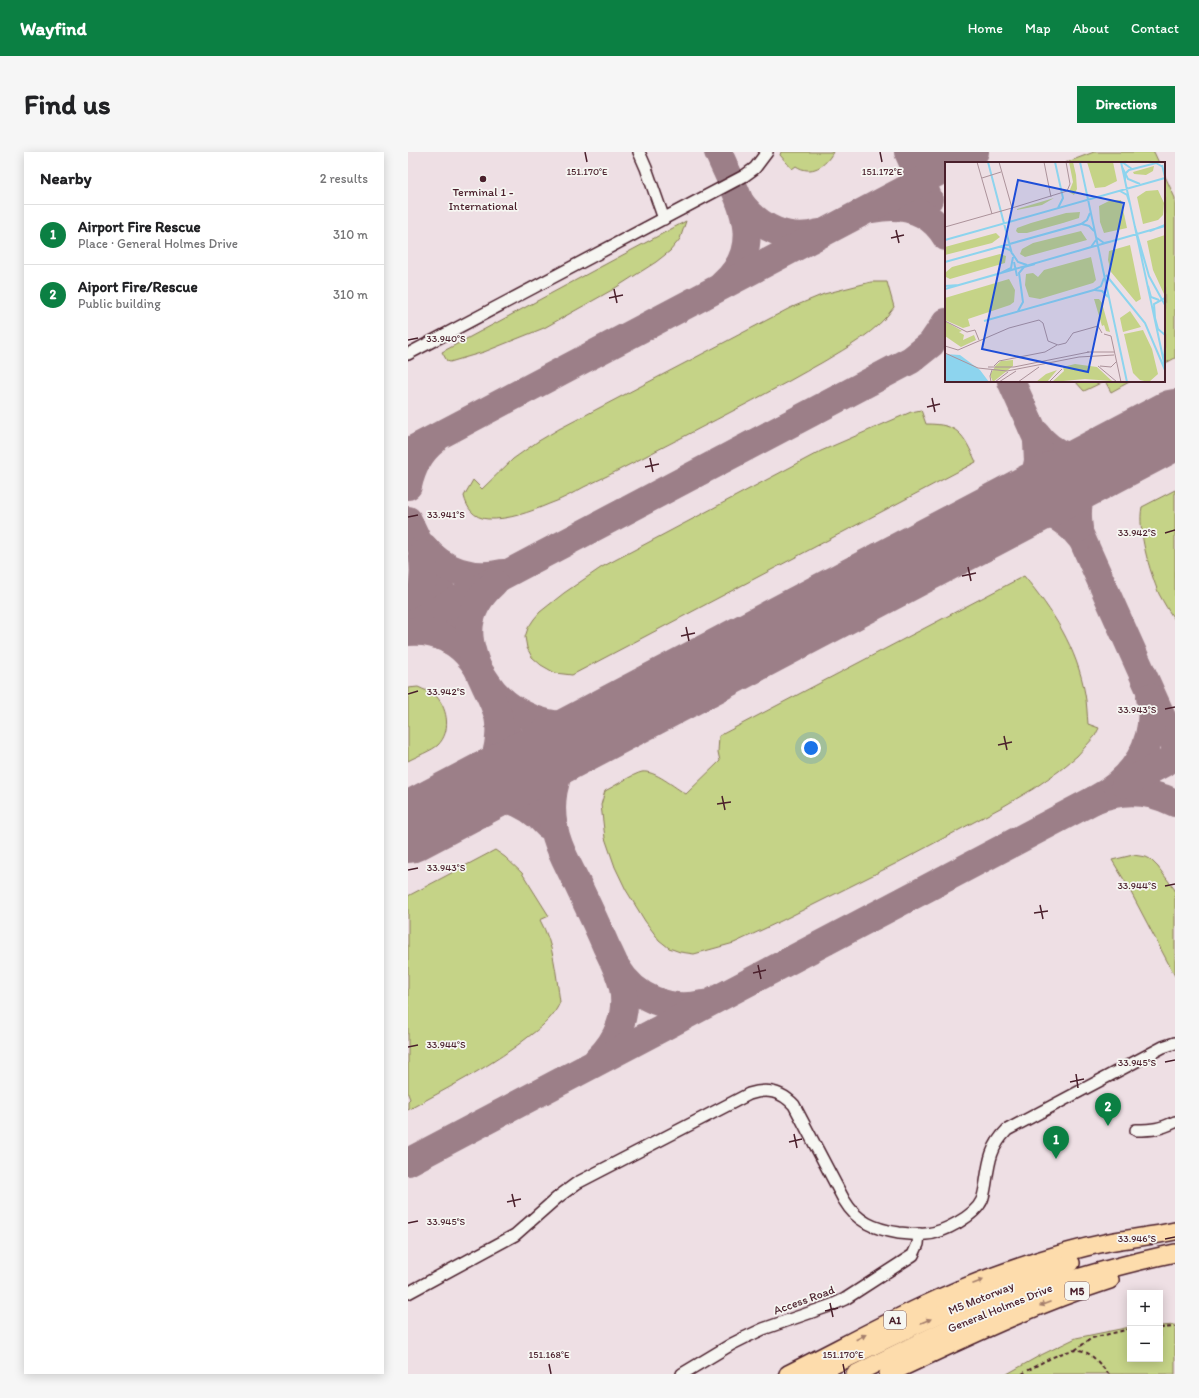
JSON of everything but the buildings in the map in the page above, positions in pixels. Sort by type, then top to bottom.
[{"type":"highway","points":[[1152,1236],[1175,1231]]},
{"type":"highway","name":"M5 Motorway","points":[[815,1374],[971,1300],[1052,1269],[1152,1236]]},
{"type":"highway","name":"A1","points":[[788,1374],[914,1310],[963,1288],[1005,1272],[1054,1256],[1108,1242],[1152,1236]]},
{"type":"highway","name":"General Holmes Drive","points":[[855,1374],[950,1328],[1020,1298],[1091,1274],[1175,1253]]},
{"type":"highway","name":"M5","points":[[888,1374],[982,1329],[1094,1285],[1175,1260]]},
{"type":"lane","points":[[639,152],[664,219]]},
{"type":"lane","points":[[408,354],[744,176],[755,168],[767,152]]},
{"type":"lane","points":[[408,1293],[515,1235],[558,1197],[577,1184],[749,1094],[758,1091],[775,1092],[783,1095],[794,1105],[844,1200],[855,1216],[862,1221],[898,1233],[926,1234],[944,1230],[967,1217],[978,1206],[984,1195],[993,1149],[1001,1135],[1007,1130],[1163,1047],[1175,1043]]},
{"type":"lane","points":[[1136,1130],[1153,1130],[1175,1122]]},
{"type":"lane","name":"Access Road","points":[[682,1374],[732,1344],[763,1329],[845,1299],[913,1255],[918,1244],[919,1234]]},
{"type":"path","points":[[1163,1328],[1175,1328]]},
{"type":"path","points":[[1075,1350],[1092,1338],[1127,1329]]},
{"type":"path","points":[[1022,1374],[1038,1364],[1075,1350],[1084,1351],[1093,1357],[1109,1374]]},
{"type":"green space","points":[[781,152],[833,152],[826,162],[818,168],[807,170],[796,166],[792,169],[780,155]]},
{"type":"green space","points":[[1094,152],[1154,152],[1159,162],[1068,162]]},
{"type":"green space","points":[[1165,176],[1175,198],[1175,358],[1165,363]]},
{"type":"green space","points":[[686,221],[680,239],[670,251],[656,262],[612,290],[544,328],[484,352],[450,362],[447,361],[442,352]]},
{"type":"green space","points":[[871,282],[887,282],[894,307],[879,324],[862,338],[805,372],[621,469],[534,510],[519,515],[488,519],[478,517],[467,505],[464,496],[473,480],[482,489],[513,459],[559,429],[790,308],[824,294]]},
{"type":"green space","points":[[1076,382],[1103,382],[1084,391]]},
{"type":"green space","points":[[1106,382],[1129,382],[1111,392]]},
{"type":"green space","points":[[921,410],[926,424],[946,426],[958,432],[967,444],[976,462],[572,675],[555,673],[541,665],[532,657],[527,648],[525,637],[528,628],[534,619],[540,612],[564,593],[602,567],[821,451],[911,412]]},
{"type":"green space","points":[[1175,490],[1175,620],[1159,594],[1152,574],[1145,551],[1141,527],[1141,516],[1142,507]]},
{"type":"green space","points":[[1024,576],[1045,603],[1070,646],[1081,677],[1086,698],[1088,724],[1099,728],[1095,736],[1077,756],[1059,771],[1033,789],[1004,806],[897,863],[734,943],[694,954],[680,952],[669,948],[659,940],[645,921],[626,890],[615,867],[605,838],[601,805],[605,791],[634,775],[647,772],[659,776],[686,794],[720,761],[718,752],[719,736]]},
{"type":"green space","points":[[418,687],[433,694],[441,702],[446,714],[446,728],[442,740],[436,747],[408,761],[408,688]]},
{"type":"green space","points":[[495,850],[522,873],[549,916],[540,920],[548,939],[556,970],[560,1002],[548,1020],[503,1056],[408,1110],[408,1101],[410,1099],[408,1094],[408,896]]},
{"type":"green space","points":[[1133,855],[1150,859],[1158,867],[1175,890],[1175,976],[1126,883],[1112,860]]},
{"type":"green space","points":[[1175,1325],[1175,1374],[1007,1374],[1076,1338],[1127,1328],[1127,1362],[1163,1362],[1163,1326]]},
{"type":"taxiway","points":[[718,152],[740,203],[745,220],[747,236],[744,253],[737,269],[723,284]]},
{"type":"taxiway","points":[[908,152],[929,199]]},
{"type":"taxiway","points":[[930,152],[952,156],[975,152]]},
{"type":"taxiway","points":[[408,452],[945,169]]},
{"type":"taxiway","points":[[740,202],[756,219],[775,231],[796,236],[819,233]]},
{"type":"taxiway","points":[[872,209],[894,207],[914,211],[932,220],[945,236]]},
{"type":"taxiway","points":[[408,626],[911,360],[931,344],[945,323]]},
{"type":"taxiway","points":[[1011,382],[1175,746]]},
{"type":"taxiway","points":[[1037,434],[1050,447],[1066,456],[1085,460],[1094,460],[1110,456],[1157,432]]},
{"type":"taxiway","points":[[408,486],[417,461],[429,445],[434,441]]},
{"type":"taxiway","points":[[927,553],[1015,506],[1030,488],[1034,480],[1038,461],[1037,442]]},
{"type":"taxiway","points":[[1079,528],[1078,506],[1084,484],[1094,470],[1103,463],[1116,457]]},
{"type":"taxiway","points":[[1002,517],[1016,510],[1034,509],[1043,511],[1067,524],[1080,537]]},
{"type":"taxiway","points":[[408,520],[456,622]]},
{"type":"taxiway","points":[[424,547],[440,562],[459,572],[481,575],[503,573]]},
{"type":"taxiway","points":[[408,618],[417,603],[422,587],[422,554]]},
{"type":"taxiway","points":[[429,816],[476,790],[488,774],[496,755],[499,733],[498,716],[474,657],[470,644],[469,632],[475,607],[494,583]]},
{"type":"taxiway","points":[[408,632],[435,634],[459,646],[472,660],[494,692],[505,703],[531,718],[546,723],[576,726],[606,721]]},
{"type":"taxiway","points":[[1150,697],[1152,714],[1150,730],[1140,758],[1121,782],[1094,800],[1114,794],[1135,792],[1145,793],[1175,803]]},
{"type":"taxiway","points":[[598,1059],[611,1044],[620,1027],[624,1008],[623,988],[614,962],[559,845],[555,832],[552,805],[557,778],[562,766],[569,754],[578,744],[589,735],[651,702]]},
{"type":"taxiway","points":[[500,718],[550,826]]},
{"type":"taxiway","points":[[1125,784],[1175,757]]},
{"type":"taxiway","points":[[459,803],[471,798],[482,796],[506,799],[529,809],[547,825]]},
{"type":"taxiway","points":[[408,1162],[1094,800]]},
{"type":"taxiway","points":[[617,968],[633,987],[643,995],[654,1000],[678,1006],[703,1004]]},
{"type":"runway","points":[[408,828],[1175,424]]},
{"type":"place","name":"Terminal 1 - International","points":[[483,179]]},
{"type":"place","name":"Aiport Fire/Rescue","points":[[1108,1126]]},
{"type":"place","name":"Airport Fire Rescue","points":[[1056,1159]]}]
